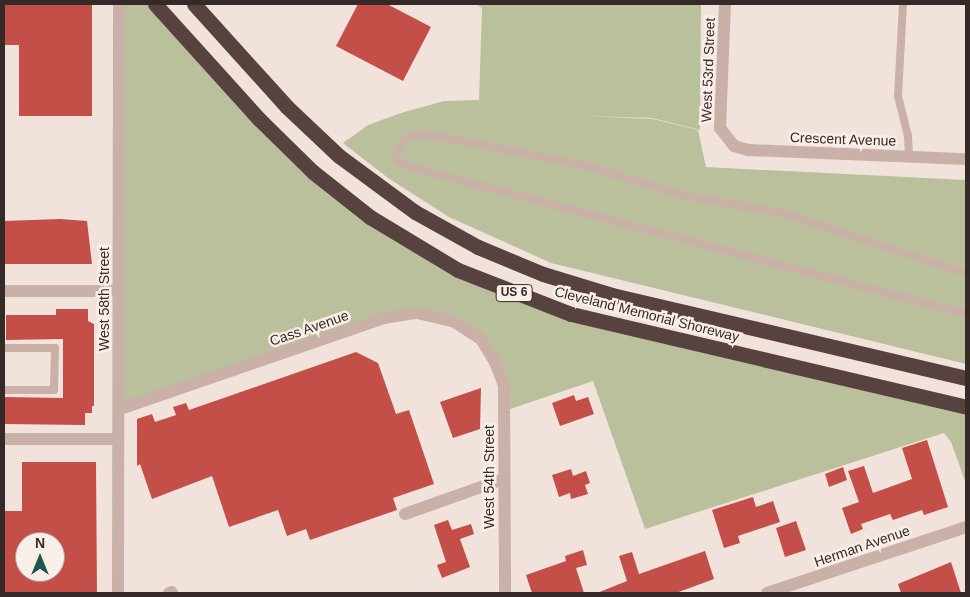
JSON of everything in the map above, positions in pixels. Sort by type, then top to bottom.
[{"type":"highway","name":"Cleveland Memorial Shoreway","points":[[155,4],[276,137],[313,172],[370,217],[443,262],[503,289],[571,314],[966,406]]},
{"type":"highway","name":"Cleveland Memorial Shoreway","points":[[194,4],[288,107],[339,156],[415,212],[478,247],[543,274],[612,295],[966,378]]},
{"type":"street","name":"West 58th Street","points":[[118,593],[118,439],[120,409],[119,4]]},
{"type":"street","name":"West 53rd Street","points":[[722,5],[720,128],[724,135]]},
{"type":"street","name":"Crescent Avenue","points":[[724,135],[734,146],[748,150],[966,160]]},
{"type":"street","points":[[4,291],[119,291]]},
{"type":"street","name":"Cass Avenue","points":[[120,409],[384,318],[417,313],[453,321],[481,340],[496,362]]},
{"type":"street","name":"West 54th Street","points":[[496,362],[504,386],[505,593]]},
{"type":"street","points":[[4,439],[118,439]]},
{"type":"street","points":[[404,514],[504,479]]},
{"type":"street","name":"Herman Avenue","points":[[768,593],[966,527]]},
{"type":"lane","points":[[903,4],[898,96],[908,136],[909,157]]},
{"type":"lane","points":[[966,273],[783,213],[680,194],[588,166],[426,134],[408,136],[396,151],[397,160],[410,167],[465,179],[966,314]]},
{"type":"lane","points":[[4,348],[55,348],[54,390],[4,390]]},
{"type":"green space","points":[[119,4],[155,4],[331,187],[503,289],[966,407],[966,484],[951,442],[944,433],[645,529],[593,381],[504,411],[504,386],[481,340],[453,321],[417,313],[120,409]]},
{"type":"green space","points":[[476,4],[701,4],[700,130],[652,118],[583,116],[653,119],[698,130],[706,167],[966,180],[966,364],[551,263],[449,217],[388,178],[343,143],[368,125],[401,113],[444,101],[479,100],[482,8]]},
{"type":"building","points":[[4,4],[92,4],[92,116],[19,116],[19,45],[4,45]]},
{"type":"building","points":[[358,4],[387,4],[431,27],[403,81],[336,46]]},
{"type":"building","points":[[60,219],[87,221],[92,264],[4,264],[4,221]]},
{"type":"building","points":[[56,309],[88,309],[88,321],[94,324],[94,406],[92,406],[92,413],[85,413],[85,425],[4,424],[4,397],[63,398],[63,339],[6,340],[6,315],[56,315]]},
{"type":"building","points":[[356,352],[378,363],[396,414],[409,410],[434,484],[393,498],[397,510],[310,540],[306,529],[287,536],[278,510],[229,527],[212,476],[152,499],[140,464],[137,466],[137,419],[152,414],[155,422],[176,415],[173,407],[186,403],[189,410]]},
{"type":"building","points":[[481,388],[480,429],[453,438],[440,402]]},
{"type":"building","points":[[574,395],[576,401],[588,397],[594,414],[560,426],[552,403]]},
{"type":"building","points":[[927,440],[948,507],[924,515],[922,510],[893,520],[890,514],[861,524],[863,529],[851,534],[842,508],[859,502],[848,471],[864,466],[873,493],[912,479],[902,448]]},
{"type":"building","points":[[22,462],[96,462],[97,593],[4,593],[4,511],[22,511]]},
{"type":"building","points":[[843,467],[847,480],[829,487],[825,474]]},
{"type":"building","points":[[571,469],[573,476],[586,471],[590,483],[585,485],[588,494],[571,499],[570,493],[559,497],[552,475]]},
{"type":"building","points":[[753,497],[756,507],[773,501],[780,522],[738,536],[740,543],[724,548],[712,510]]},
{"type":"building","points":[[448,520],[452,530],[471,524],[474,534],[460,539],[470,567],[442,578],[437,565],[446,562],[434,525]]},
{"type":"building","points":[[796,521],[806,550],[785,557],[776,528]]},
{"type":"building","points":[[583,550],[587,565],[576,568],[584,593],[532,593],[526,575],[566,561],[565,556]]},
{"type":"building","points":[[705,551],[714,579],[676,593],[597,593],[627,581],[619,556],[632,552],[639,574]]},
{"type":"building","points":[[951,562],[961,593],[901,593],[898,584]]}]
